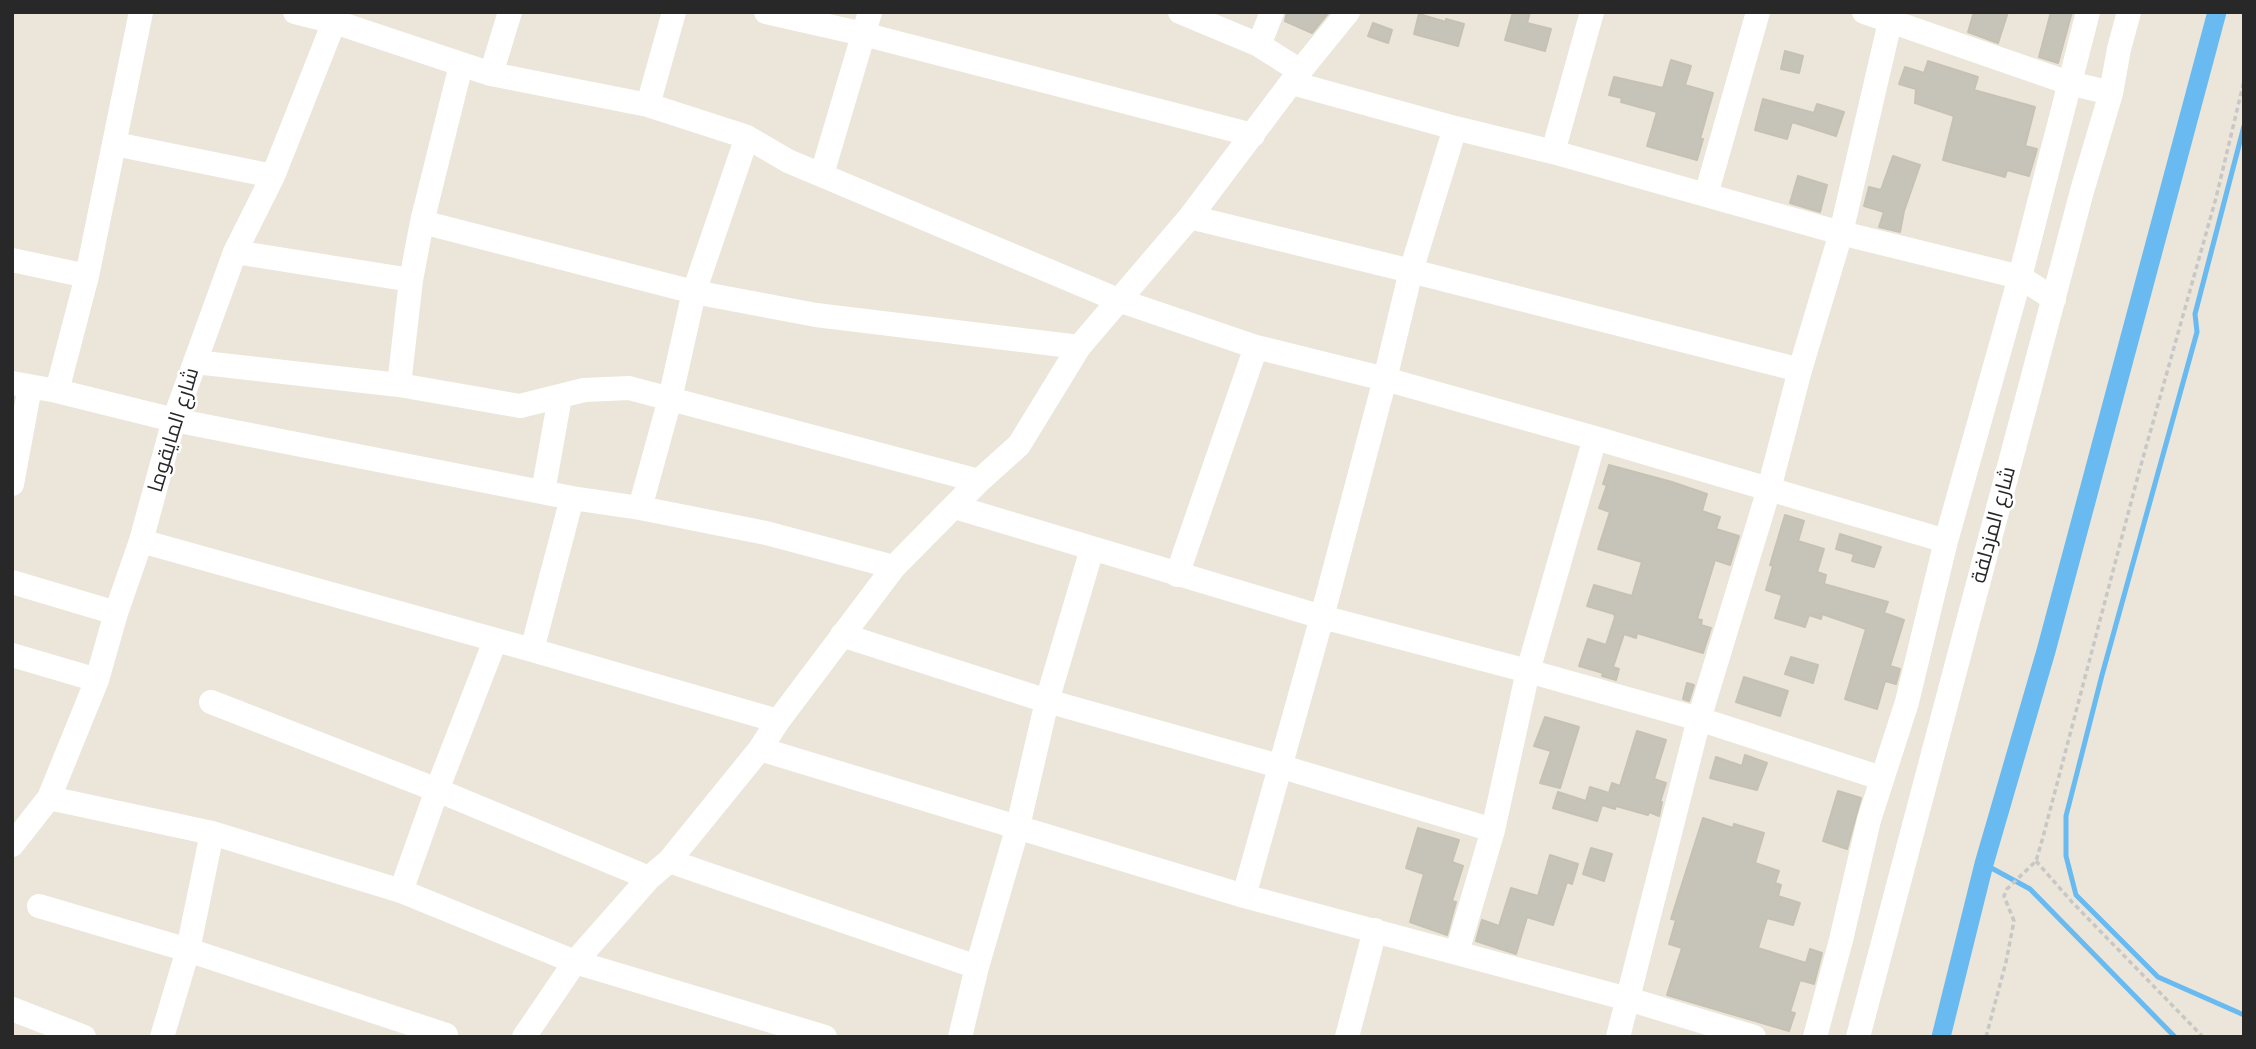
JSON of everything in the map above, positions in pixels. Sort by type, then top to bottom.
[{"type":"street","points":[[57,391],[87,276],[141,12]]},
{"type":"street","points":[[295,12],[336,17],[491,74],[648,105],[747,137],[788,161],[1118,300],[1256,347],[1385,379],[1595,438],[1946,541]]},
{"type":"street","points":[[491,74],[510,12]]},
{"type":"street","points":[[648,105],[674,12]]},
{"type":"street","points":[[766,12],[867,23],[1253,135]]},
{"type":"street","points":[[1180,12],[1259,45],[1296,77],[1455,128],[1552,152],[1841,233],[2020,277],[2054,299]]},
{"type":"street","points":[[1259,45],[1272,12]]},
{"type":"street","points":[[524,1037],[575,962],[649,878],[669,861],[760,749],[894,567],[979,481],[1019,445],[1079,346],[1190,217],[1348,12]]},
{"type":"street","points":[[1552,152],[1592,12]]},
{"type":"street","points":[[1706,195],[1758,12]]},
{"type":"street","points":[[1864,12],[2069,83],[2111,93]]},
{"type":"street","points":[[1815,1037],[1834,970],[1868,820],[1907,702],[1946,541],[2020,277],[2088,12]]},
{"type":"street","name":"شارع المزدلفة","points":[[1858,1037],[2082,191],[2111,93],[2129,12]]},
{"type":"street","name":"شارع المايقوما","points":[[12,845],[49,798],[97,680],[116,613],[141,541],[173,420],[235,252],[273,176],[336,17]]},
{"type":"street","points":[[1618,1037],[1699,719],[1769,489],[1800,370],[1841,233],[1890,22]]},
{"type":"street","points":[[822,174],[867,23]]},
{"type":"street","points":[[399,385],[411,279],[422,222],[461,65]]},
{"type":"street","points":[[1244,896],[1322,617],[1411,271],[1455,128]]},
{"type":"street","points":[[640,508],[670,399],[694,292],[747,137]]},
{"type":"street","points":[[115,144],[273,176]]},
{"type":"street","points":[[1190,217],[1800,370]]},
{"type":"street","points":[[422,222],[694,292],[816,315],[1079,346]]},
{"type":"street","points":[[235,252],[411,279]]},
{"type":"street","points":[[12,260],[87,276]]},
{"type":"street","points":[[1177,575],[1256,347]]},
{"type":"street","points":[[195,362],[399,385],[520,406],[584,390],[629,388],[979,481]]},
{"type":"street","points":[[12,484],[21,385],[57,391],[173,420],[766,533],[894,567]]},
{"type":"street","points":[[543,492],[560,397]]},
{"type":"street","points":[[1457,952],[1493,830],[1528,671],[1595,438]]},
{"type":"street","points":[[531,650],[572,498]]},
{"type":"street","points":[[955,507],[1322,617],[1699,719],[1881,778]]},
{"type":"street","points":[[141,541],[778,722]]},
{"type":"street","points":[[960,1037],[977,967],[1018,826],[1047,701],[1092,549]]},
{"type":"street","points":[[12,582],[116,613]]},
{"type":"street","points":[[842,635],[1047,701],[1493,830]]},
{"type":"street","points":[[401,891],[495,641]]},
{"type":"street","points":[[12,655],[97,680]]},
{"type":"street","points":[[211,702],[437,790],[649,878]]},
{"type":"street","points":[[760,749],[1244,896],[1628,999],[1754,1037]]},
{"type":"street","points":[[49,798],[212,833],[401,891],[575,962],[825,1037]]},
{"type":"street","points":[[162,1037],[188,950],[212,833]]},
{"type":"street","points":[[669,861],[977,967]]},
{"type":"street","points":[[39,905],[188,950],[446,1035]]},
{"type":"street","points":[[1346,1037],[1375,930]]},
{"type":"street","points":[[12,1009],[79,1036]]},
{"type":"path","points":[[1986,1037],[2014,921],[2004,896],[2007,889],[2036,861],[2139,472],[2216,198],[2244,81]]},
{"type":"path","points":[[2036,861],[2072,902],[2203,1037]]},
{"type":"building","points":[[1287,12],[1329,12],[1312,33],[1285,21]]},
{"type":"building","points":[[1513,12],[1530,12],[1527,23],[1551,29],[1545,51],[1505,40]]},
{"type":"building","points":[[1974,12],[2008,12],[1998,43],[1968,32]]},
{"type":"building","points":[[2051,12],[2072,12],[2058,63],[2039,57]]},
{"type":"building","points":[[1419,14],[1464,24],[1458,46],[1414,34]]},
{"type":"building","points":[[1373,23],[1392,30],[1388,43],[1368,36]]},
{"type":"building","points":[[1785,51],[1803,56],[1799,73],[1781,69]]},
{"type":"building","points":[[1671,60],[1691,66],[1685,85],[1713,93],[1697,160],[1647,146],[1657,112],[1621,102],[1622,98],[1609,95],[1614,77],[1663,88]]},
{"type":"building","points":[[1928,61],[1978,77],[1974,90],[2035,107],[2025,146],[2037,149],[2029,176],[2007,170],[2005,177],[1943,160],[1954,116],[1915,103],[1916,89],[1899,84],[1905,67],[1924,73]]},
{"type":"building","points":[[1763,99],[1814,113],[1817,104],[1844,112],[1836,136],[1792,122],[1787,139],[1755,130]]},
{"type":"building","points":[[1893,156],[1920,165],[1904,211],[1900,232],[1879,227],[1884,212],[1864,206],[1869,187],[1881,190]]},
{"type":"building","points":[[1798,176],[1827,185],[1820,212],[1790,203]]},
{"type":"building","points":[[1609,465],[1707,494],[1702,511],[1720,517],[1716,529],[1739,536],[1730,565],[1715,560],[1697,619],[1702,620],[1701,625],[1711,628],[1703,653],[1637,633],[1636,638],[1624,634],[1613,667],[1619,669],[1616,680],[1579,666],[1588,639],[1606,645],[1615,617],[1614,614],[1587,606],[1594,585],[1632,596],[1642,562],[1598,549],[1610,512],[1599,508],[1607,485],[1603,484]]},
{"type":"building","points":[[1785,515],[1804,521],[1798,541],[1824,549],[1817,572],[1826,575],[1824,584],[1888,602],[1884,613],[1904,620],[1890,666],[1900,669],[1896,684],[1885,681],[1877,709],[1845,699],[1866,629],[1822,614],[1821,619],[1809,615],[1805,627],[1775,618],[1782,595],[1766,590],[1773,566],[1770,565]]},
{"type":"building","points":[[1840,534],[1881,547],[1874,567],[1852,561],[1854,554],[1836,549]]},
{"type":"building","points":[[1791,657],[1818,665],[1813,683],[1785,674]]},
{"type":"building","points":[[1744,677],[1788,691],[1780,716],[1736,702]]},
{"type":"building","points":[[1687,683],[1694,685],[1689,701],[1683,699]]},
{"type":"building","points":[[1545,717],[1579,727],[1560,788],[1540,783],[1551,751],[1534,746]]},
{"type":"building","points":[[1637,731],[1666,740],[1654,779],[1666,783],[1659,816],[1602,805],[1597,821],[1553,808],[1558,792],[1586,801],[1590,787],[1609,793],[1612,783],[1620,786]]},
{"type":"building","points":[[1745,755],[1767,763],[1757,790],[1710,778],[1716,757],[1742,766]]},
{"type":"building","points":[[1838,791],[1861,798],[1847,849],[1823,841]]},
{"type":"building","points":[[1703,818],[1733,828],[1734,824],[1764,833],[1755,863],[1779,871],[1775,883],[1781,885],[1778,896],[1800,903],[1793,925],[1767,918],[1758,948],[1806,963],[1810,949],[1822,953],[1814,984],[1800,980],[1790,1012],[1795,1013],[1789,1031],[1667,995],[1682,948],[1669,944],[1676,920],[1671,919]]},
{"type":"building","points":[[1418,828],[1459,840],[1452,862],[1463,866],[1452,901],[1456,902],[1447,935],[1410,922],[1424,874],[1406,868]]},
{"type":"building","points":[[1591,848],[1612,854],[1604,881],[1583,874]]},
{"type":"building","points":[[1550,855],[1578,864],[1572,884],[1567,882],[1553,925],[1527,917],[1516,954],[1476,941],[1482,920],[1499,926],[1511,888],[1538,896]]},
{"type":"waterway","points":[[1941,1037],[1984,864],[2046,651],[2217,12]]},
{"type":"waterway","points":[[2244,126],[2195,314],[2197,332],[2066,816],[2066,856],[2076,895],[2158,977],[2244,1015]]},
{"type":"waterway","points":[[1984,864],[2030,889],[2175,1037]]}]
